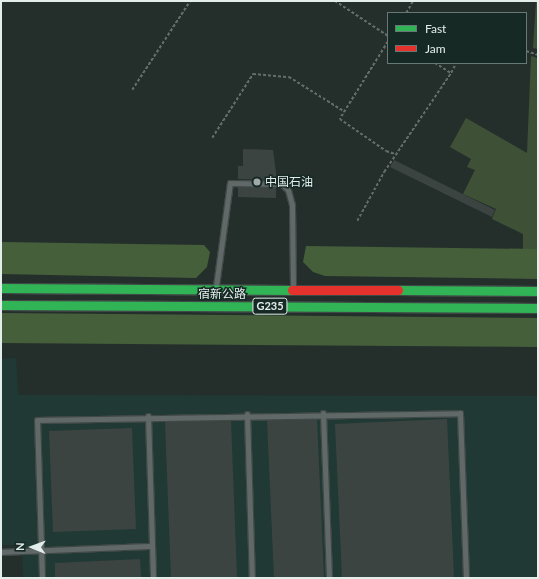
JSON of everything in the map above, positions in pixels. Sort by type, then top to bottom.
[{"type":"highway","name":"宿新公路","points":[[1,288],[538,291]]},
{"type":"highway","name":"宿新公路","points":[[1,305],[538,308]]},
{"type":"lane","points":[[216,289],[230,183],[282,184],[288,190],[292,206],[293,289]]},
{"type":"lane","points":[[323,413],[329,578]]},
{"type":"lane","points":[[42,578],[37,420],[247,414],[460,413],[466,578]]},
{"type":"lane","points":[[247,414],[252,578]]},
{"type":"lane","points":[[148,416],[153,578]]},
{"type":"lane","points":[[1,552],[152,546]]},
{"type":"path","points":[[132,90],[190,1]]},
{"type":"path","points":[[335,1],[387,35]]},
{"type":"path","points":[[407,12],[413,1]]},
{"type":"path","points":[[387,44],[340,119],[386,151],[396,154]]},
{"type":"path","points":[[527,51],[538,55]]},
{"type":"path","points":[[436,64],[451,73]]},
{"type":"path","points":[[357,221],[396,154],[451,73],[456,64]]},
{"type":"path","points":[[212,138],[253,74],[289,77],[345,112]]},
{"type":"shaded area","points":[[16,358],[18,395],[538,396],[538,578],[23,578],[22,545],[1,545],[1,359]]},
{"type":"green space","points":[[536,1],[538,1],[538,49],[533,48]]},
{"type":"green space","points":[[531,56],[538,58],[538,249],[523,249],[523,234],[492,219],[496,209],[463,194],[475,170],[467,167],[471,159],[450,147],[466,118],[527,153]]},
{"type":"green space","points":[[1,242],[204,245],[210,252],[207,267],[196,278],[1,274]]},
{"type":"green space","points":[[306,246],[538,249],[538,279],[325,276],[313,272],[303,262]]},
{"type":"green space","points":[[1,313],[538,318],[538,347],[1,343]]},
{"type":"building","points":[[243,149],[273,150],[277,180],[238,179],[238,166],[243,166]]},
{"type":"building","points":[[394,160],[495,210],[492,217],[390,167]]},
{"type":"building","points":[[238,187],[276,188],[276,198],[238,197]]},
{"type":"building","points":[[317,419],[324,578],[274,578],[267,420]]},
{"type":"building","points":[[447,419],[454,578],[342,578],[335,424]]},
{"type":"building","points":[[231,421],[237,578],[171,578],[165,422]]},
{"type":"building","points":[[132,428],[136,529],[53,532],[49,431]]},
{"type":"building","points":[[140,559],[141,578],[55,578],[55,563]]},
{"type":"traffic: fast","points":[[1,288],[292,290]]},
{"type":"traffic: fast","points":[[398,290],[538,291]]},
{"type":"traffic: fast","points":[[1,305],[538,308]]},
{"type":"traffic: jam","points":[[292,290],[398,290]]},
{"type":"place","name":"中国石油","points":[[257,182]]}]
